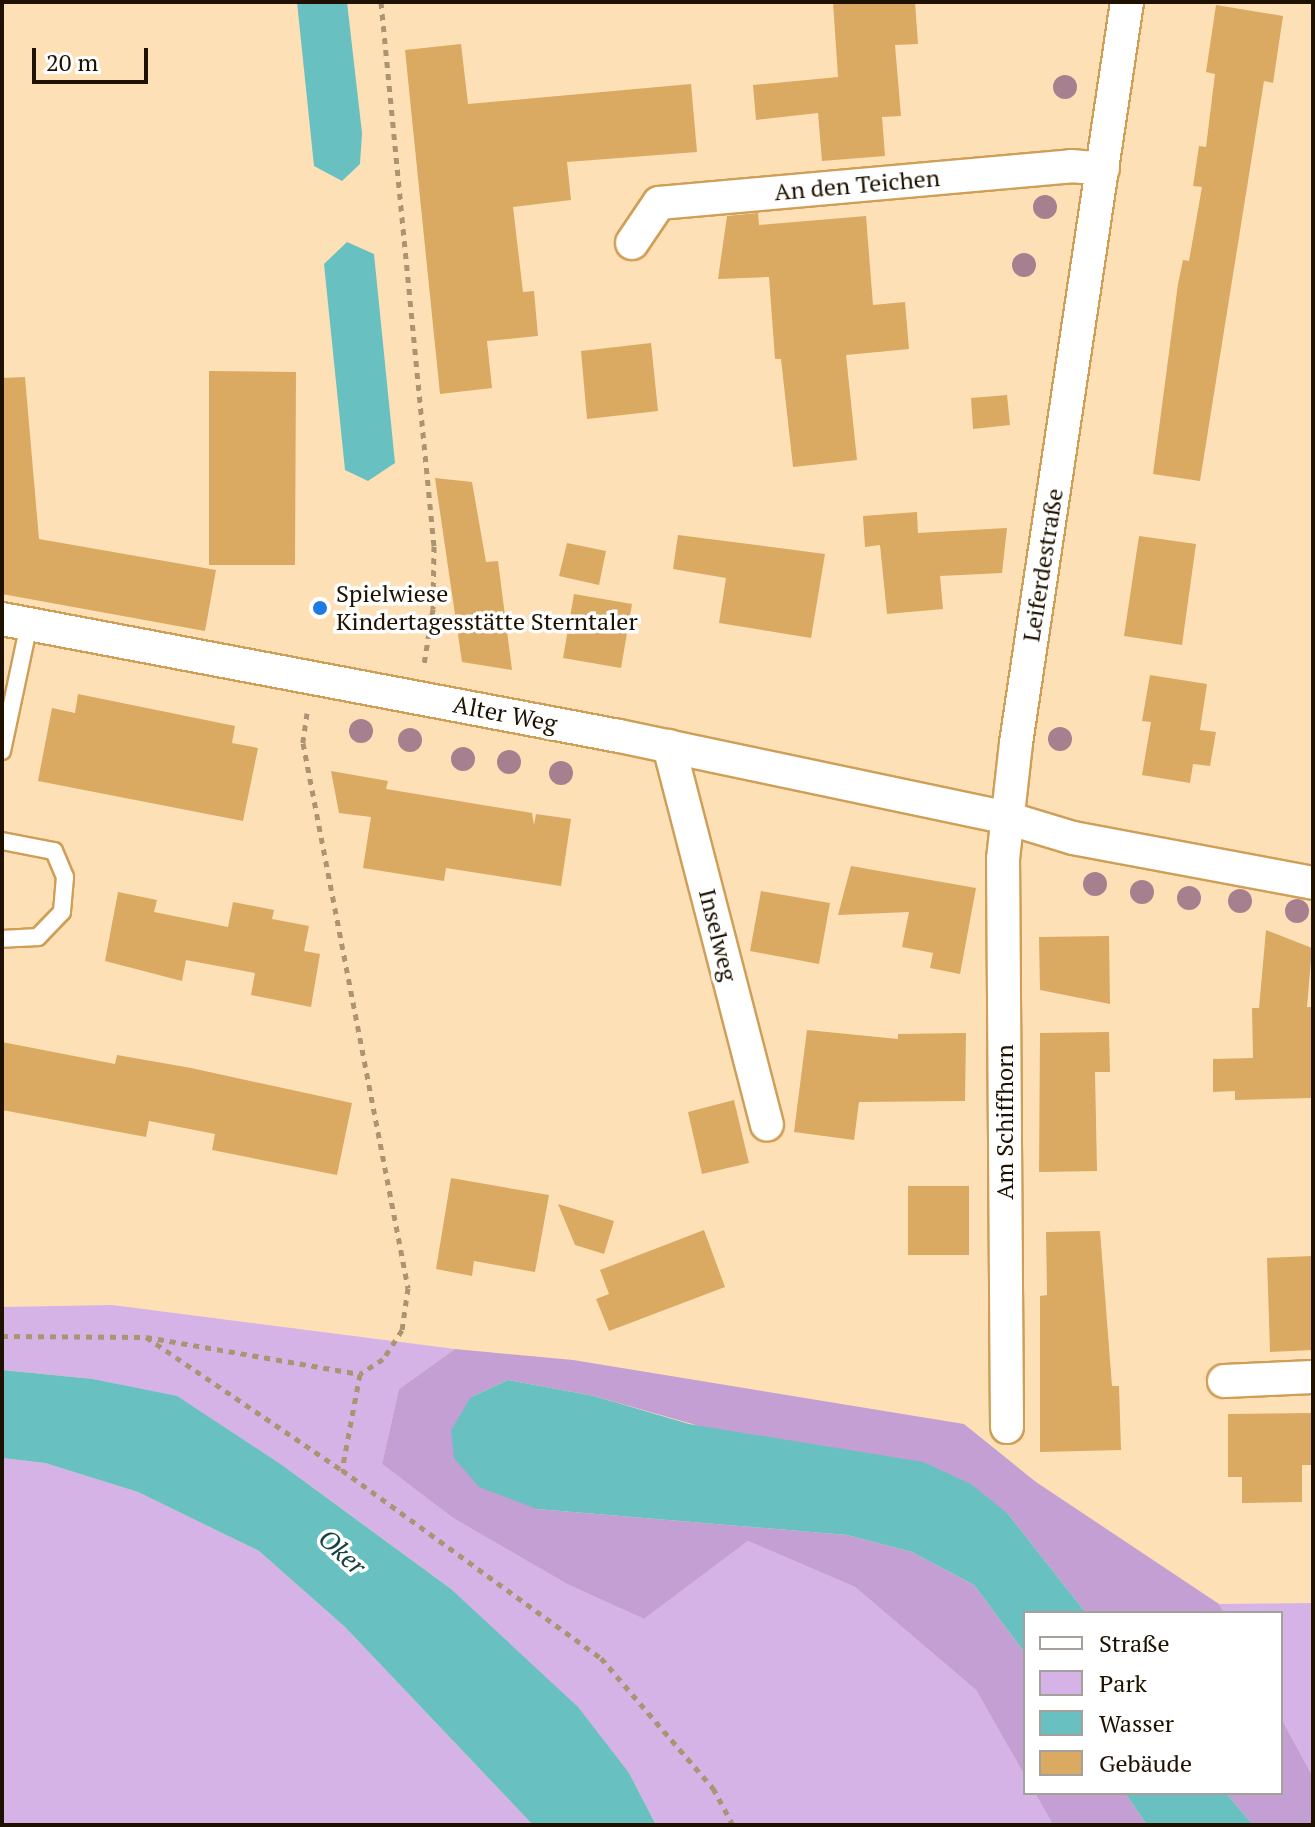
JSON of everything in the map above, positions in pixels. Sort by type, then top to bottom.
[{"type":"street","name":"Leiferdestraße","points":[[1007,818],[1127,2]]},
{"type":"street","name":"An den Teichen","points":[[632,243],[659,203],[1071,166],[1103,169]]},
{"type":"street","name":"Alter Weg","points":[[15,622],[669,746],[1007,818]]},
{"type":"street","name":"Inselweg","points":[[669,746],[767,1125]]},
{"type":"street","points":[[1007,818],[1073,838],[1313,883]]},
{"type":"street","name":"Am Schiffhorn","points":[[1007,818],[1007,1427]]},
{"type":"street","points":[[1224,1381],[1313,1377]]},
{"type":"lane","points":[[2,751],[15,622]]},
{"type":"lane","points":[[2,841],[54,851],[65,877],[62,912],[38,937],[2,939]]},
{"type":"path","points":[[381,2],[434,546],[433,609],[419,697]]},
{"type":"path","points":[[2,1336],[146,1337],[360,1374],[383,1359],[402,1330],[408,1288],[303,743],[312,677]]},
{"type":"path","points":[[146,1337],[342,1470],[601,1658],[713,1788],[733,1825]]},
{"type":"path","points":[[342,1470],[360,1374]]},
{"type":"green space","points":[[112,1305],[455,1349],[399,1389],[382,1464],[453,1518],[567,1584],[644,1619],[748,1541],[855,1587],[976,1690],[1023,1772],[1023,1795],[1036,1795],[1053,1825],[656,1825],[629,1773],[451,1589],[282,1465],[177,1397],[93,1379],[2,1370],[2,1307]]},
{"type":"green space","points":[[2,1458],[45,1463],[138,1492],[259,1551],[345,1627],[533,1825],[2,1825]]},
{"type":"green space","points":[[1313,1603],[1313,1777],[1283,1722],[1283,1611],[1223,1611],[1219,1604]]},
{"type":"shaded area","points":[[455,1349],[573,1360],[964,1424],[1036,1482],[1219,1604],[1223,1611],[1084,1611],[1008,1514],[594,1396],[508,1380],[471,1397],[537,1509],[847,1535],[912,1552],[974,1585],[1023,1650],[1023,1772],[976,1690],[855,1587],[748,1541],[644,1619],[567,1584],[453,1518],[382,1464],[399,1389]]},
{"type":"shaded area","points":[[1283,1722],[1313,1777],[1313,1825],[1253,1825],[1228,1795],[1283,1795]]},
{"type":"shaded area","points":[[1036,1795],[1126,1795],[1147,1825],[1053,1825]]},
{"type":"water","points":[[297,2],[347,2],[362,133],[360,164],[342,181],[314,166]]},
{"type":"water","points":[[347,242],[374,254],[395,463],[368,481],[345,470],[324,264]]},
{"type":"water","name":"Oker","points":[[2,1370],[93,1379],[177,1396],[282,1465],[451,1589],[578,1707],[629,1773],[656,1825],[533,1825],[345,1627],[259,1551],[138,1492],[45,1463],[2,1458]]},
{"type":"water","points":[[508,1380],[594,1396],[689,1424],[923,1462],[971,1484],[1008,1514],[1084,1611],[1023,1611],[1023,1650],[974,1585],[912,1552],[847,1535],[537,1509],[479,1487],[454,1458],[451,1430],[471,1397]]},
{"type":"water","points":[[1126,1795],[1228,1795],[1253,1825],[1147,1825]]},
{"type":"building","points":[[833,2],[915,2],[918,44],[895,45],[901,116],[882,117],[885,156],[822,161],[818,113],[756,120],[753,85],[838,77]]},
{"type":"building","points":[[1216,5],[1283,16],[1273,83],[1264,81],[1200,481],[1153,474],[1178,284],[1183,260],[1189,261],[1202,187],[1193,186],[1199,146],[1206,147],[1215,74],[1206,72]]},
{"type":"building","points":[[461,44],[468,104],[691,84],[697,152],[567,162],[571,200],[513,207],[523,292],[534,291],[538,336],[487,341],[492,388],[440,394],[405,50]]},
{"type":"building","points":[[758,213],[759,225],[866,216],[873,305],[905,302],[909,349],[846,355],[857,460],[793,467],[781,359],[775,359],[769,277],[718,279],[727,216]]},
{"type":"building","points":[[651,343],[658,411],[587,419],[581,351]]},
{"type":"building","points":[[209,371],[296,372],[295,565],[209,565]]},
{"type":"building","points":[[25,377],[39,539],[216,570],[205,631],[2,594],[2,378]]},
{"type":"building","points":[[1007,395],[1010,425],[973,429],[971,398]]},
{"type":"building","points":[[435,478],[472,482],[486,562],[498,561],[512,670],[462,662]]},
{"type":"building","points":[[917,512],[918,533],[1007,528],[1002,573],[940,576],[943,609],[887,614],[880,545],[865,547],[863,516]]},
{"type":"building","points":[[678,535],[825,554],[811,638],[719,623],[726,578],[673,569]]},
{"type":"building","points":[[1139,536],[1196,544],[1182,645],[1124,636]]},
{"type":"building","points":[[567,543],[606,551],[599,585],[559,576]]},
{"type":"building","points":[[574,594],[632,604],[621,668],[563,658]]},
{"type":"building","points":[[1150,675],[1207,684],[1200,730],[1216,732],[1210,766],[1193,764],[1190,783],[1142,775],[1151,722],[1142,721]]},
{"type":"building","points":[[78,694],[235,726],[232,743],[258,748],[243,821],[38,781],[52,708],[75,713]]},
{"type":"building","points":[[331,771],[388,781],[386,789],[532,813],[534,825],[536,814],[571,819],[561,886],[446,868],[444,881],[363,868],[371,817],[339,813]]},
{"type":"building","points":[[851,866],[976,888],[960,974],[930,968],[933,953],[902,947],[909,912],[838,915]]},
{"type":"building","points":[[761,891],[830,903],[819,964],[750,951]]},
{"type":"building","points":[[118,892],[157,900],[154,912],[228,927],[233,902],[274,910],[272,919],[309,926],[304,951],[320,954],[311,1007],[251,995],[255,973],[186,960],[182,981],[105,961]]},
{"type":"building","points":[[1266,930],[1312,948],[1307,1007],[1313,1007],[1313,1098],[1235,1100],[1235,1091],[1213,1092],[1213,1059],[1253,1058],[1252,1008],[1259,1008]]},
{"type":"building","points":[[1109,936],[1110,1004],[1040,990],[1039,937]]},
{"type":"building","points":[[807,1030],[898,1039],[898,1034],[966,1033],[965,1101],[859,1102],[854,1140],[794,1132]]},
{"type":"building","points":[[1109,1032],[1110,1072],[1095,1072],[1097,1171],[1039,1172],[1040,1033]]},
{"type":"building","points":[[2,1042],[115,1064],[117,1055],[352,1103],[337,1175],[212,1150],[215,1134],[149,1121],[146,1137],[2,1110]]},
{"type":"building","points":[[734,1100],[749,1163],[702,1174],[688,1112]]},
{"type":"building","points":[[451,1178],[549,1195],[535,1272],[474,1261],[472,1276],[436,1269]]},
{"type":"building","points":[[908,1186],[969,1186],[969,1255],[908,1255]]},
{"type":"building","points":[[558,1204],[614,1221],[604,1254],[575,1245]]},
{"type":"building","points":[[704,1230],[725,1287],[609,1331],[596,1299],[609,1294],[600,1270]]},
{"type":"building","points":[[1100,1231],[1112,1386],[1119,1386],[1121,1450],[1040,1452],[1040,1296],[1047,1295],[1046,1232]]},
{"type":"building","points":[[1313,1256],[1313,1350],[1270,1352],[1267,1258]]},
{"type":"building","points":[[1313,1413],[1313,1465],[1302,1465],[1302,1502],[1242,1503],[1242,1477],[1228,1477],[1228,1414]]},
{"type":"place","name":"Spielwiese Kindertagesstätte Sterntaler","points":[[320,608]]}]
